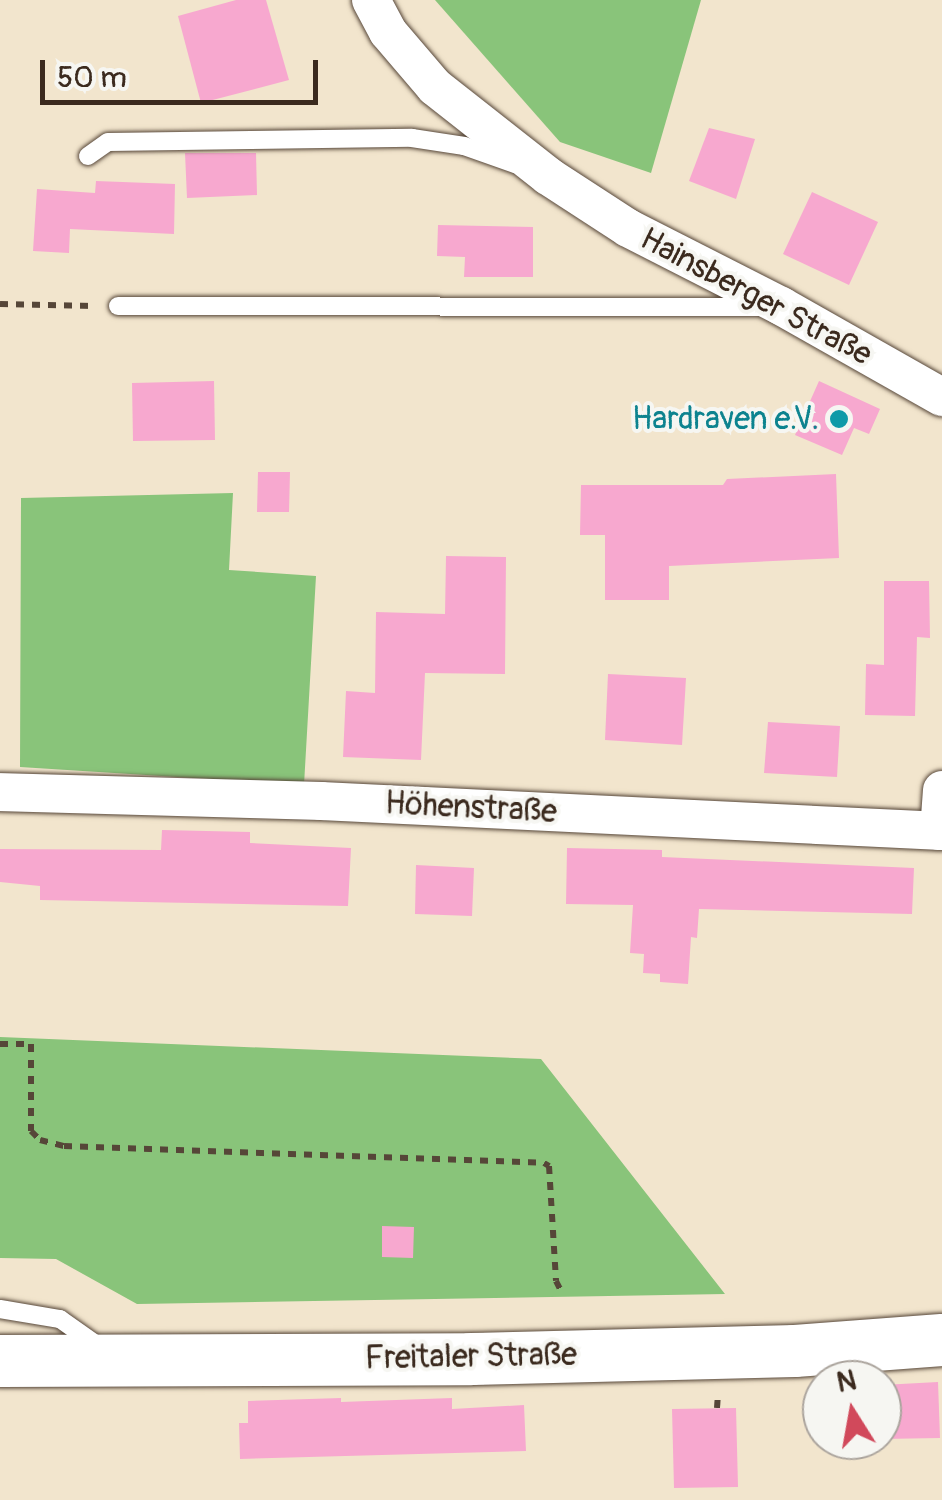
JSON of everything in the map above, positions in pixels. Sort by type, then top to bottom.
[{"type":"main road","name":"Freitaler Straße","points":[[0,1361],[777,1352],[942,1340]]},
{"type":"street","name":"Hainsberger Straße","points":[[371,0],[388,32],[435,87],[561,184],[628,228],[781,306],[942,397]]},
{"type":"street","points":[[941,831],[942,790]]},
{"type":"street","name":"Höhenstraße","points":[[0,792],[321,801],[941,831]]},
{"type":"lane","points":[[88,156],[108,142],[412,138],[464,146],[561,184]]},
{"type":"lane","points":[[118,306],[712,310],[781,306]]},
{"type":"lane","points":[[0,1309],[60,1319],[118,1360]]},
{"type":"path","points":[[0,304],[118,306]]},
{"type":"path","points":[[0,1044],[31,1044],[31,1131],[40,1140],[64,1146],[544,1163],[549,1166],[556,1281],[561,1291]]},
{"type":"green space","points":[[435,0],[701,0],[651,173],[560,142]]},
{"type":"green space","points":[[233,493],[229,570],[316,576],[304,785],[20,767],[21,498]]},
{"type":"green space","points":[[0,1037],[541,1059],[725,1294],[137,1304],[56,1259],[0,1258]]},
{"type":"building","points":[[236,0],[266,0],[289,80],[201,103],[178,16]]},
{"type":"building","points":[[709,128],[755,139],[736,199],[689,181]]},
{"type":"building","points":[[185,153],[256,153],[257,195],[187,198]]},
{"type":"building","points":[[96,181],[175,184],[174,234],[70,229],[69,253],[33,251],[37,189],[95,193]]},
{"type":"building","points":[[812,192],[878,222],[849,285],[783,254]]},
{"type":"building","points":[[438,225],[533,227],[533,277],[464,277],[465,257],[437,256]]},
{"type":"building","points":[[214,381],[215,440],[133,441],[132,383]]},
{"type":"building","name":"Hardraven e.V.","points":[[819,381],[880,409],[869,434],[854,428],[842,455],[795,435]]},
{"type":"building","points":[[258,472],[290,472],[289,512],[257,512]]},
{"type":"building","points":[[836,474],[839,558],[669,566],[669,600],[605,600],[605,535],[580,535],[581,485],[723,485],[727,479]]},
{"type":"building","points":[[446,556],[506,557],[505,674],[425,673],[421,760],[343,757],[346,691],[375,693],[376,612],[445,614]]},
{"type":"building","points":[[884,581],[929,581],[930,638],[917,637],[915,716],[865,715],[866,664],[884,665]]},
{"type":"building","points":[[608,674],[686,678],[682,745],[605,740]]},
{"type":"building","points":[[768,722],[840,726],[837,777],[764,773]]},
{"type":"building","points":[[162,830],[250,832],[250,843],[351,848],[348,906],[40,900],[40,886],[0,882],[0,849],[161,850]]},
{"type":"building","points":[[567,848],[662,850],[662,857],[914,868],[912,914],[699,909],[697,938],[691,937],[688,984],[660,982],[660,974],[643,973],[644,954],[630,953],[633,905],[566,904]]},
{"type":"building","points":[[416,865],[474,868],[472,916],[415,914]]},
{"type":"building","points":[[382,1226],[414,1227],[413,1258],[382,1257]]},
{"type":"building","points":[[938,1382],[940,1438],[902,1439],[902,1384]]},
{"type":"building","points":[[341,1398],[341,1402],[452,1398],[452,1409],[524,1405],[526,1451],[240,1459],[239,1423],[248,1423],[248,1401]]},
{"type":"building","points":[[736,1408],[738,1487],[674,1488],[672,1409]]},
{"type":"place","name":"Hardraven e.V.","points":[[839,419]]}]
